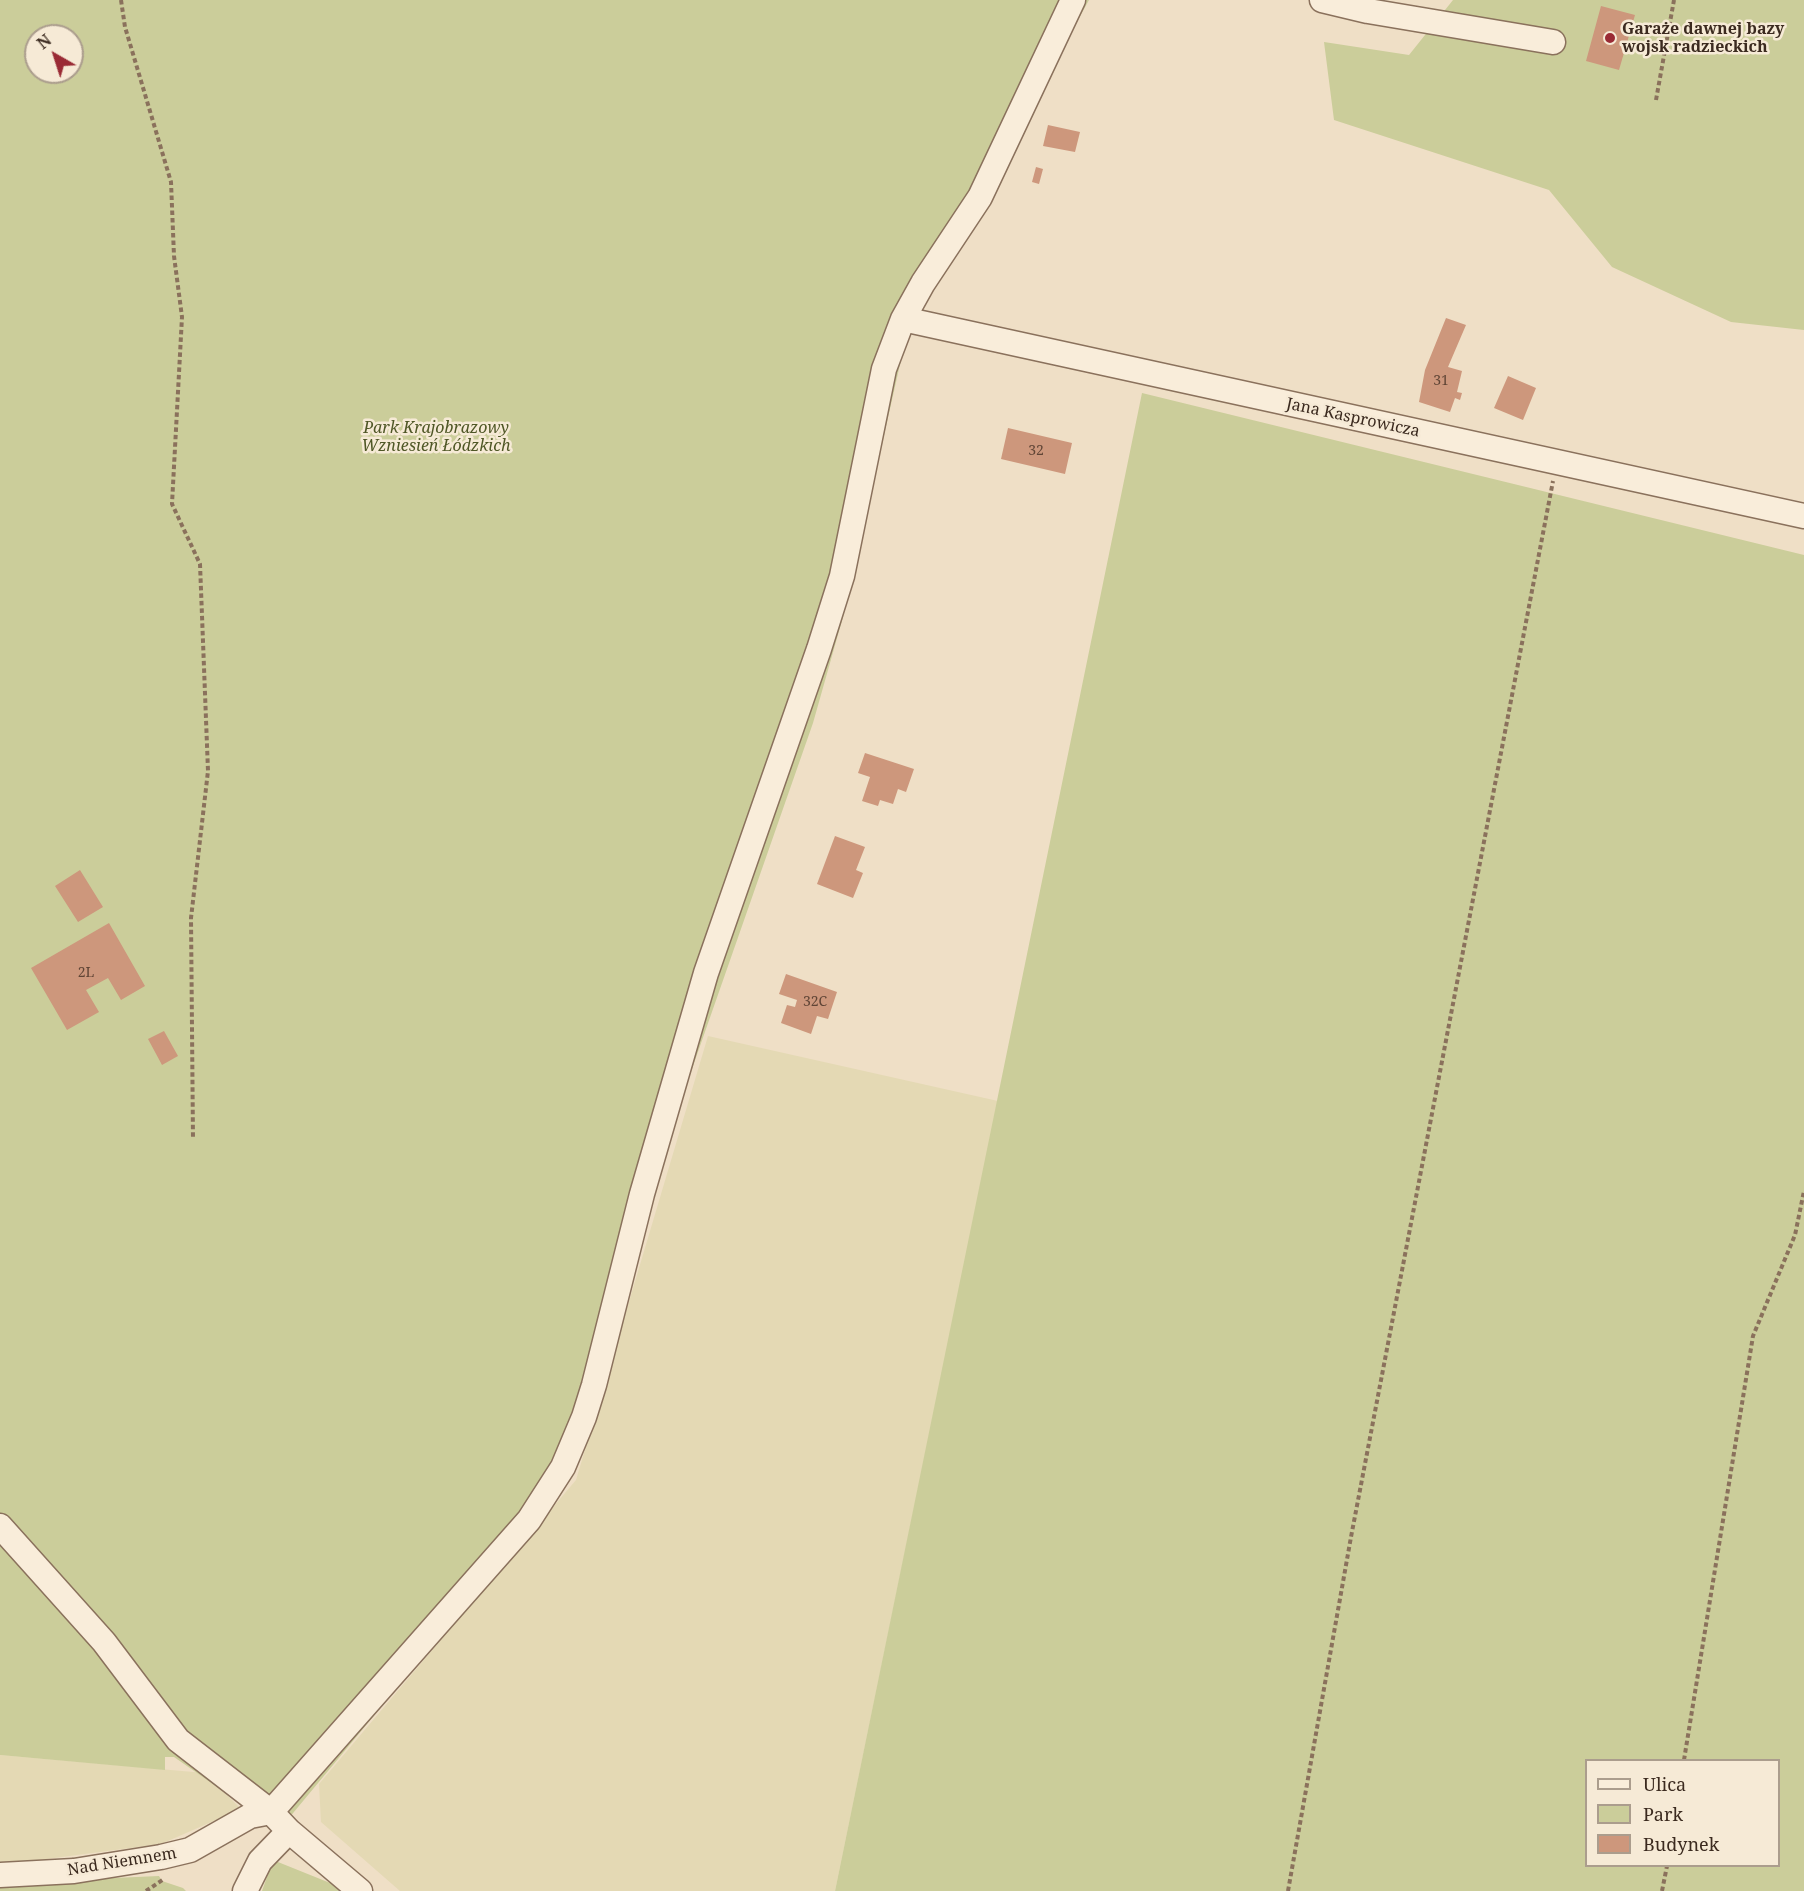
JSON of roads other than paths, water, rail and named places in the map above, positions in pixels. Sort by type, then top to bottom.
[{"type":"street","points":[[271,1812],[529,1520],[563,1467],[584,1417],[642,1194],[706,973],[819,649],[842,576],[884,369],[903,319],[923,283],[980,196],[1073,0]]},
{"type":"street","points":[[1323,0],[1368,11],[1553,42]]},
{"type":"street","name":"Jana Kasprowicza","points":[[903,319],[1804,516]]},
{"type":"street","points":[[0,1526],[104,1642],[178,1740],[271,1812],[289,1831],[360,1891]]},
{"type":"street","name":"Nad Niemnem","points":[[0,1875],[74,1871],[161,1857],[190,1850],[250,1816],[271,1812]]},
{"type":"street","points":[[245,1891],[260,1861],[289,1831]]},
{"type":"place","name":"Garaże dawnej bazy wojsk radzieckich","points":[[1610,38]]},
{"type":"park label","name":"Park Krajobrazowy Wzniesień Łódzkich","points":[[436,437]]}]
